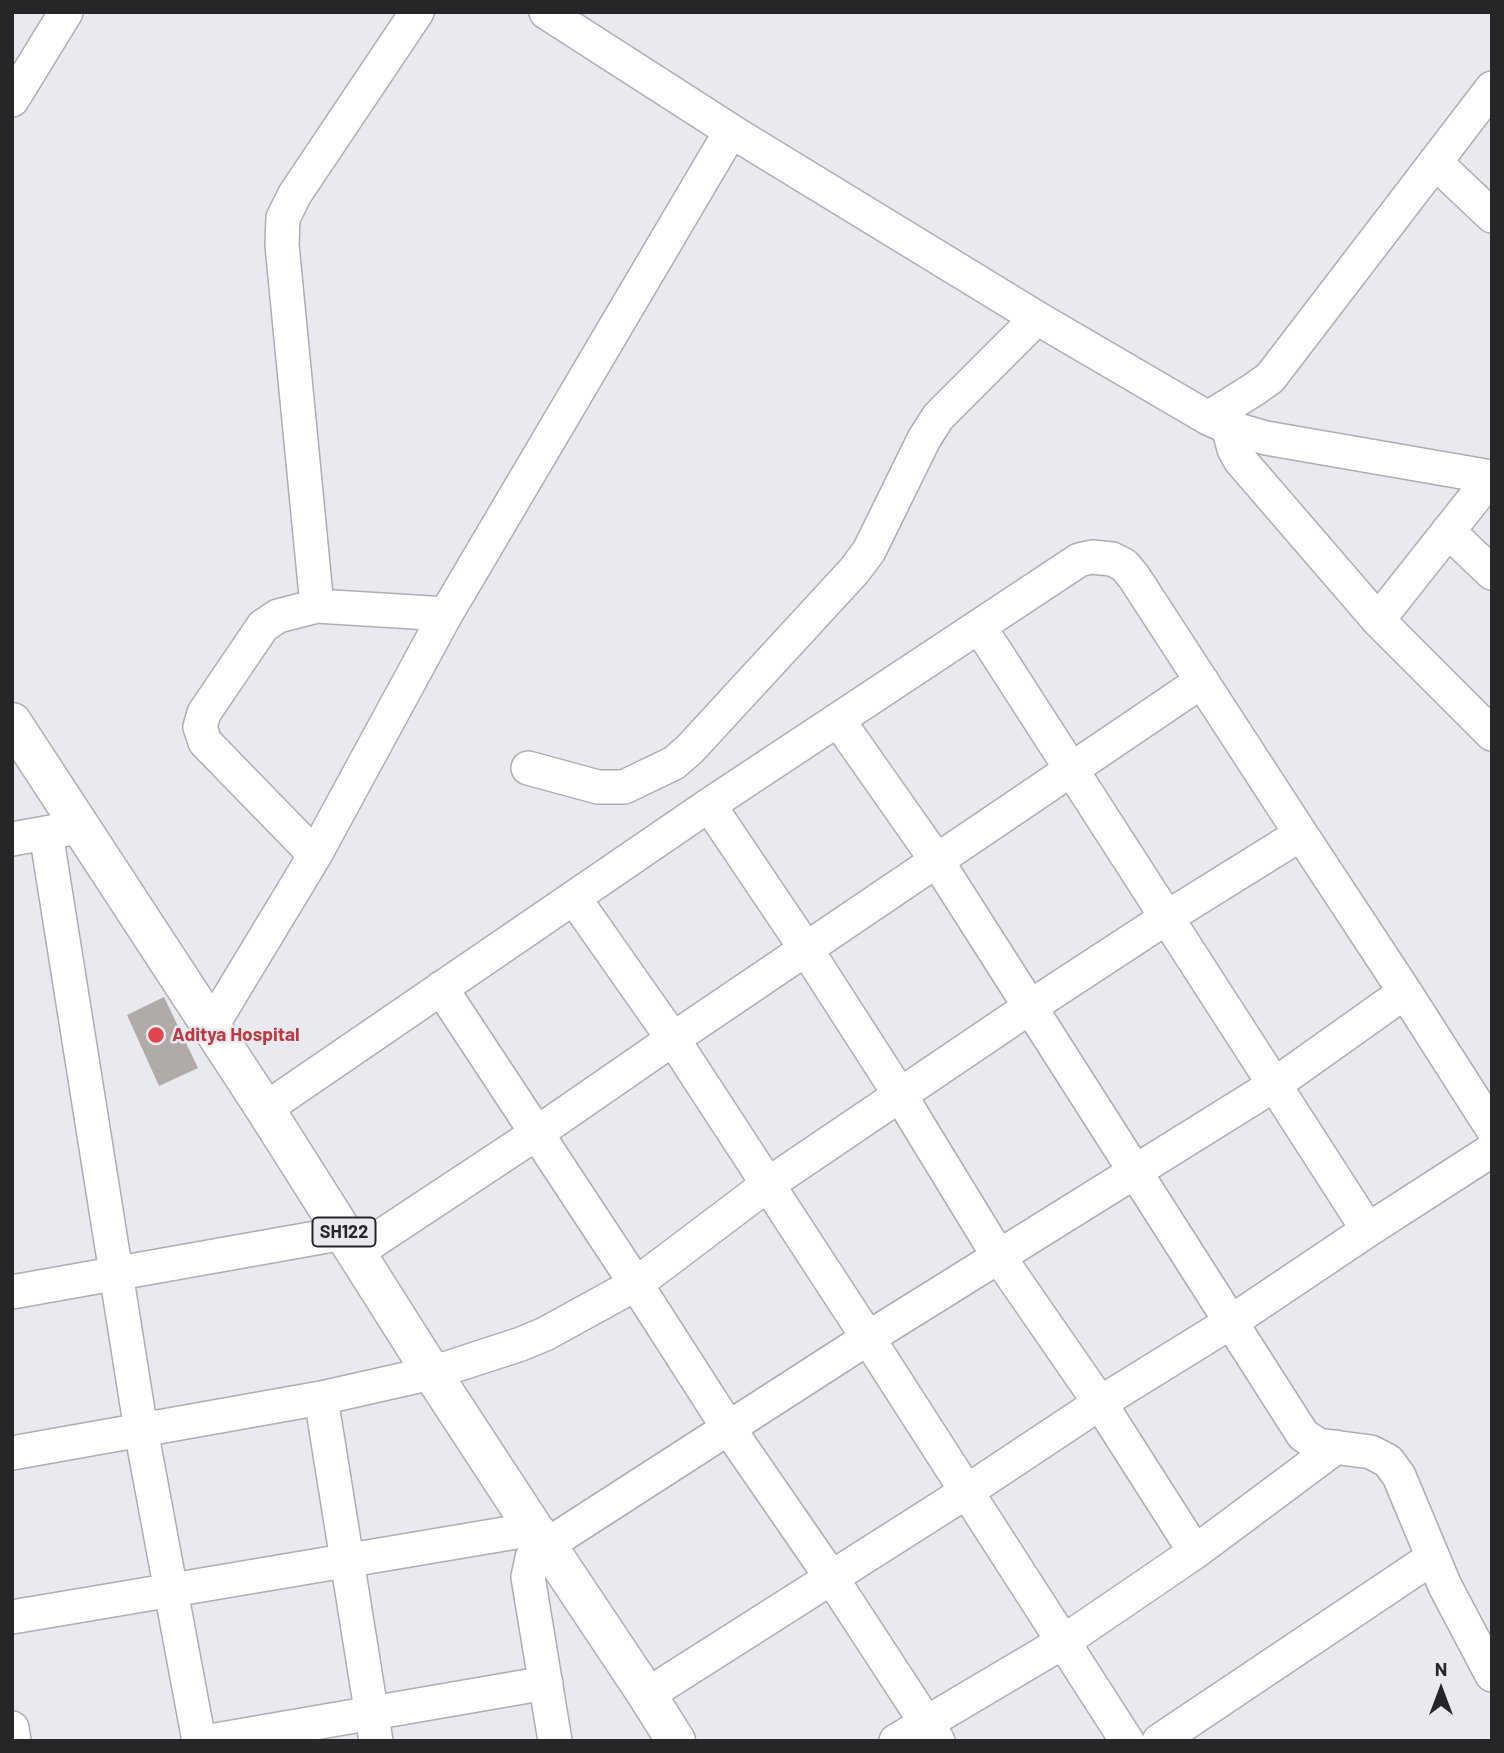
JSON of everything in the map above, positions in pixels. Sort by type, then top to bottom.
[{"type":"main road","name":"SH122","points":[[12,722],[63,830],[211,1027],[432,1373],[676,1741]]},
{"type":"street","points":[[12,100],[66,12]]},
{"type":"street","points":[[317,606],[282,245],[284,218],[295,194],[417,12]]},
{"type":"street","points":[[546,12],[731,131],[1037,318],[1218,423],[1266,438],[1491,477],[1378,620]]},
{"type":"street","points":[[1218,423],[1270,378],[1492,88]]},
{"type":"street","points":[[211,1027],[315,855],[446,614],[731,131]]},
{"type":"street","points":[[1435,162],[1492,216]]},
{"type":"street","points":[[528,768],[598,787],[624,787],[674,763],[690,749],[854,571],[869,551],[924,439],[938,417],[1037,318]]},
{"type":"street","points":[[1218,423],[1240,460],[1378,620],[1492,734]]},
{"type":"street","points":[[1448,531],[1492,573]]},
{"type":"street","points":[[265,1109],[709,805],[1079,560],[1092,557],[1112,559],[1124,565],[1134,576],[1492,1128]]},
{"type":"street","points":[[315,855],[205,742],[200,727],[204,713],[263,626],[278,616],[317,606],[446,614]]},
{"type":"street","points":[[979,626],[1368,1230]]},
{"type":"street","points":[[12,1292],[115,1274],[350,1242],[537,1133],[1202,681]]},
{"type":"street","points":[[838,720],[937,861],[1303,1435],[1318,1445],[1371,1452],[1388,1461],[1399,1476],[1445,1586],[1492,1675]]},
{"type":"street","points":[[709,805],[900,1095],[999,1257],[1100,1403],[1195,1552]]},
{"type":"street","points":[[12,839],[63,830],[115,1274],[199,1741]]},
{"type":"street","points":[[12,1453],[321,1398],[432,1373],[545,1334],[636,1284],[767,1185],[1030,1007],[1301,834]]},
{"type":"street","points":[[574,898],[673,1039],[1127,1741]]},
{"type":"street","points":[[441,988],[730,1429],[933,1732]]},
{"type":"street","points":[[12,1617],[347,1561],[541,1537],[730,1429],[868,1338],[1274,1085],[1405,992]]},
{"type":"street","points":[[647,1695],[966,1492],[1100,1403],[1231,1322],[1492,1150]]},
{"type":"street","points":[[321,1398],[374,1727]]},
{"type":"street","points":[[896,1741],[933,1732],[1195,1552],[1336,1447]]},
{"type":"street","points":[[541,1537],[528,1577],[555,1741]]},
{"type":"street","points":[[1159,1741],[1432,1558]]},
{"type":"street","points":[[210,1741],[374,1727],[545,1683]]},
{"type":"street","points":[[12,1728],[14,1741]]},
{"type":"building","points":[[164,997],[198,1068],[159,1086],[127,1015]]},
{"type":"place","name":"Aditya Hospital","points":[[156,1035]]}]
